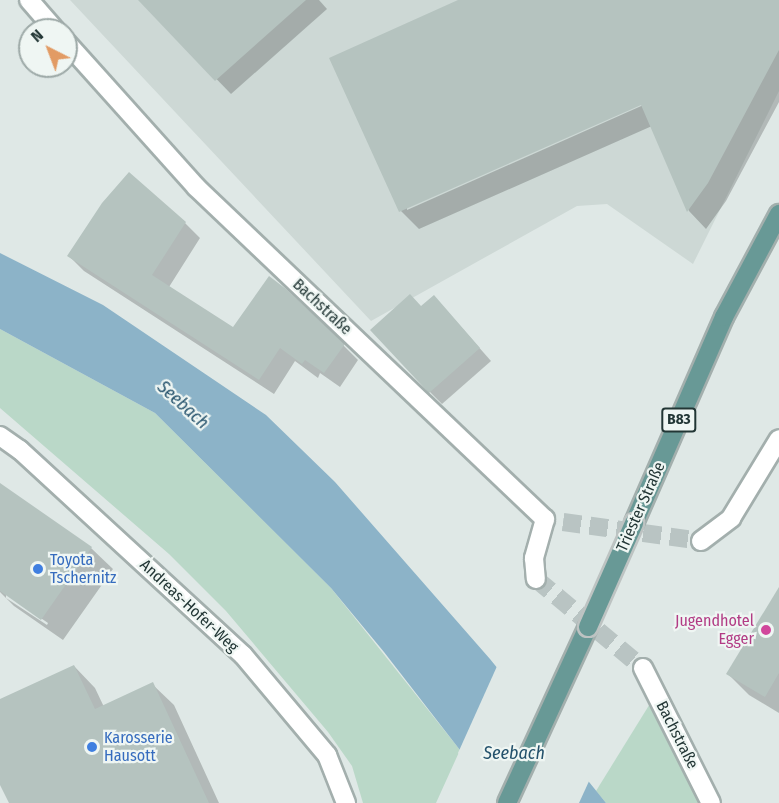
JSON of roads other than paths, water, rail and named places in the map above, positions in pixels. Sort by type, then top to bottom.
[{"type":"main road","name":"Triester Straße","points":[[507,803],[625,544],[724,317],[779,214]]},
{"type":"street","points":[[28,0],[44,18]]},
{"type":"street","name":"Bachstraße","points":[[78,55],[196,187],[554,521],[534,558],[536,579]]},
{"type":"street","name":"Andreas-Hofer-Weg","points":[[0,436],[20,450],[243,655],[327,755],[346,803]]},
{"type":"street","points":[[701,541],[731,518],[779,439]]},
{"type":"street","name":"Bachstraße","points":[[643,668],[711,803]]},
{"type":"water","name":"Seebach","points":[[0,253],[103,305],[266,415],[335,482],[490,659],[606,803],[501,803],[384,652],[331,588],[155,413],[0,329]]},
{"type":"tunnel","points":[[563,522],[701,541]]},
{"type":"tunnel","points":[[536,579],[643,668]]},
{"type":"place","name":"Toyota Tschernitz","points":[[38,569]]},
{"type":"place","name":"Jugendhotel Egger","points":[[766,630]]},
{"type":"place","name":"Karosserie Hausott","points":[[92,747]]}]
